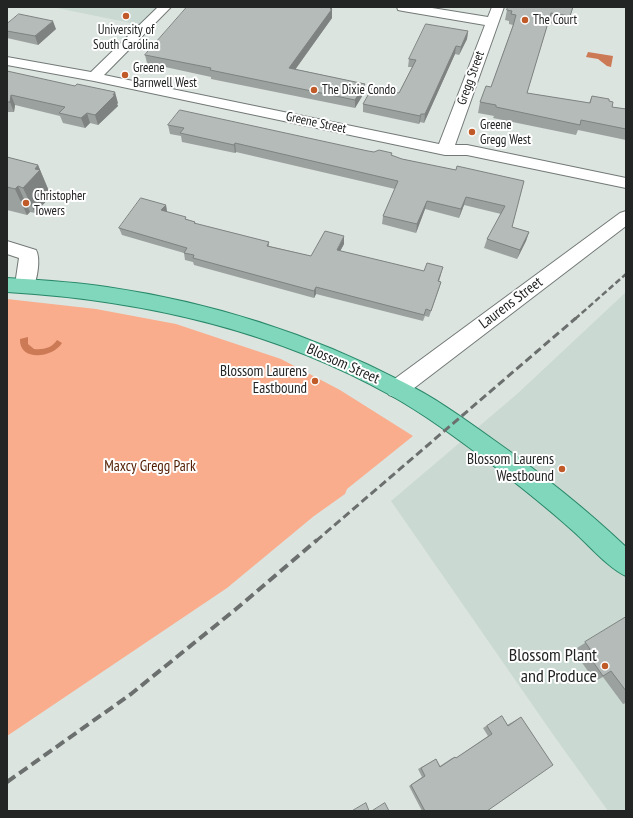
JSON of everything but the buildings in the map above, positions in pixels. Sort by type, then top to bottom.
[{"type":"main road","name":"Blossom Street","points":[[16,285],[74,289],[170,306],[230,322],[293,342],[353,367],[397,389],[438,414],[521,473],[567,510],[626,564]]},
{"type":"street","points":[[94,77],[165,7]]},
{"type":"street","points":[[403,7],[492,22]]},
{"type":"street","name":"Gregg Street","points":[[445,150],[498,7]]},
{"type":"street","name":"Greene Street","points":[[7,61],[94,77],[445,150],[467,150],[626,183]]},
{"type":"street","name":"Laurens Street","points":[[397,389],[626,218]]},
{"type":"street","points":[[7,247],[29,255],[16,285]]},
{"type":"shaded area","name":"University of South Carolina","points":[[52,7],[164,7],[145,26]]},
{"type":"shaded area","points":[[588,52],[613,56],[611,67],[607,66],[598,59],[586,57]]},
{"type":"shaded area","points":[[626,292],[626,811],[608,811],[554,736],[391,501],[517,394]]},
{"type":"shaded area","points":[[28,337],[28,344],[34,349],[47,348],[53,345],[57,340],[62,343],[52,352],[37,355],[30,354],[21,346],[20,339]]},
{"type":"green space","name":"Maxcy Gregg Park","points":[[7,299],[96,309],[176,324],[281,359],[340,390],[413,436],[347,489],[345,494],[314,516],[227,588],[7,736]]},
{"type":"railway","points":[[575,319],[626,274]]},
{"type":"railway","points":[[316,541],[576,318]]},
{"type":"railway","points":[[7,782],[131,694],[236,609],[317,540]]},
{"type":"place","name":"University of South Carolina","points":[[126,16]]},
{"type":"place","name":"The Court","points":[[525,20]]},
{"type":"place","name":"Greene Barnwell West","points":[[125,75]]},
{"type":"place","name":"The Dixie Condo","points":[[314,90]]},
{"type":"place","name":"Greene Gregg West","points":[[472,132]]},
{"type":"place","name":"Christopher Towers","points":[[26,203]]},
{"type":"place","name":"Blossom Laurens Eastbound","points":[[315,381]]},
{"type":"place","name":"Blossom Laurens Westbound","points":[[562,469]]},
{"type":"place","name":"Blossom Plant and Produce","points":[[605,666]]}]
